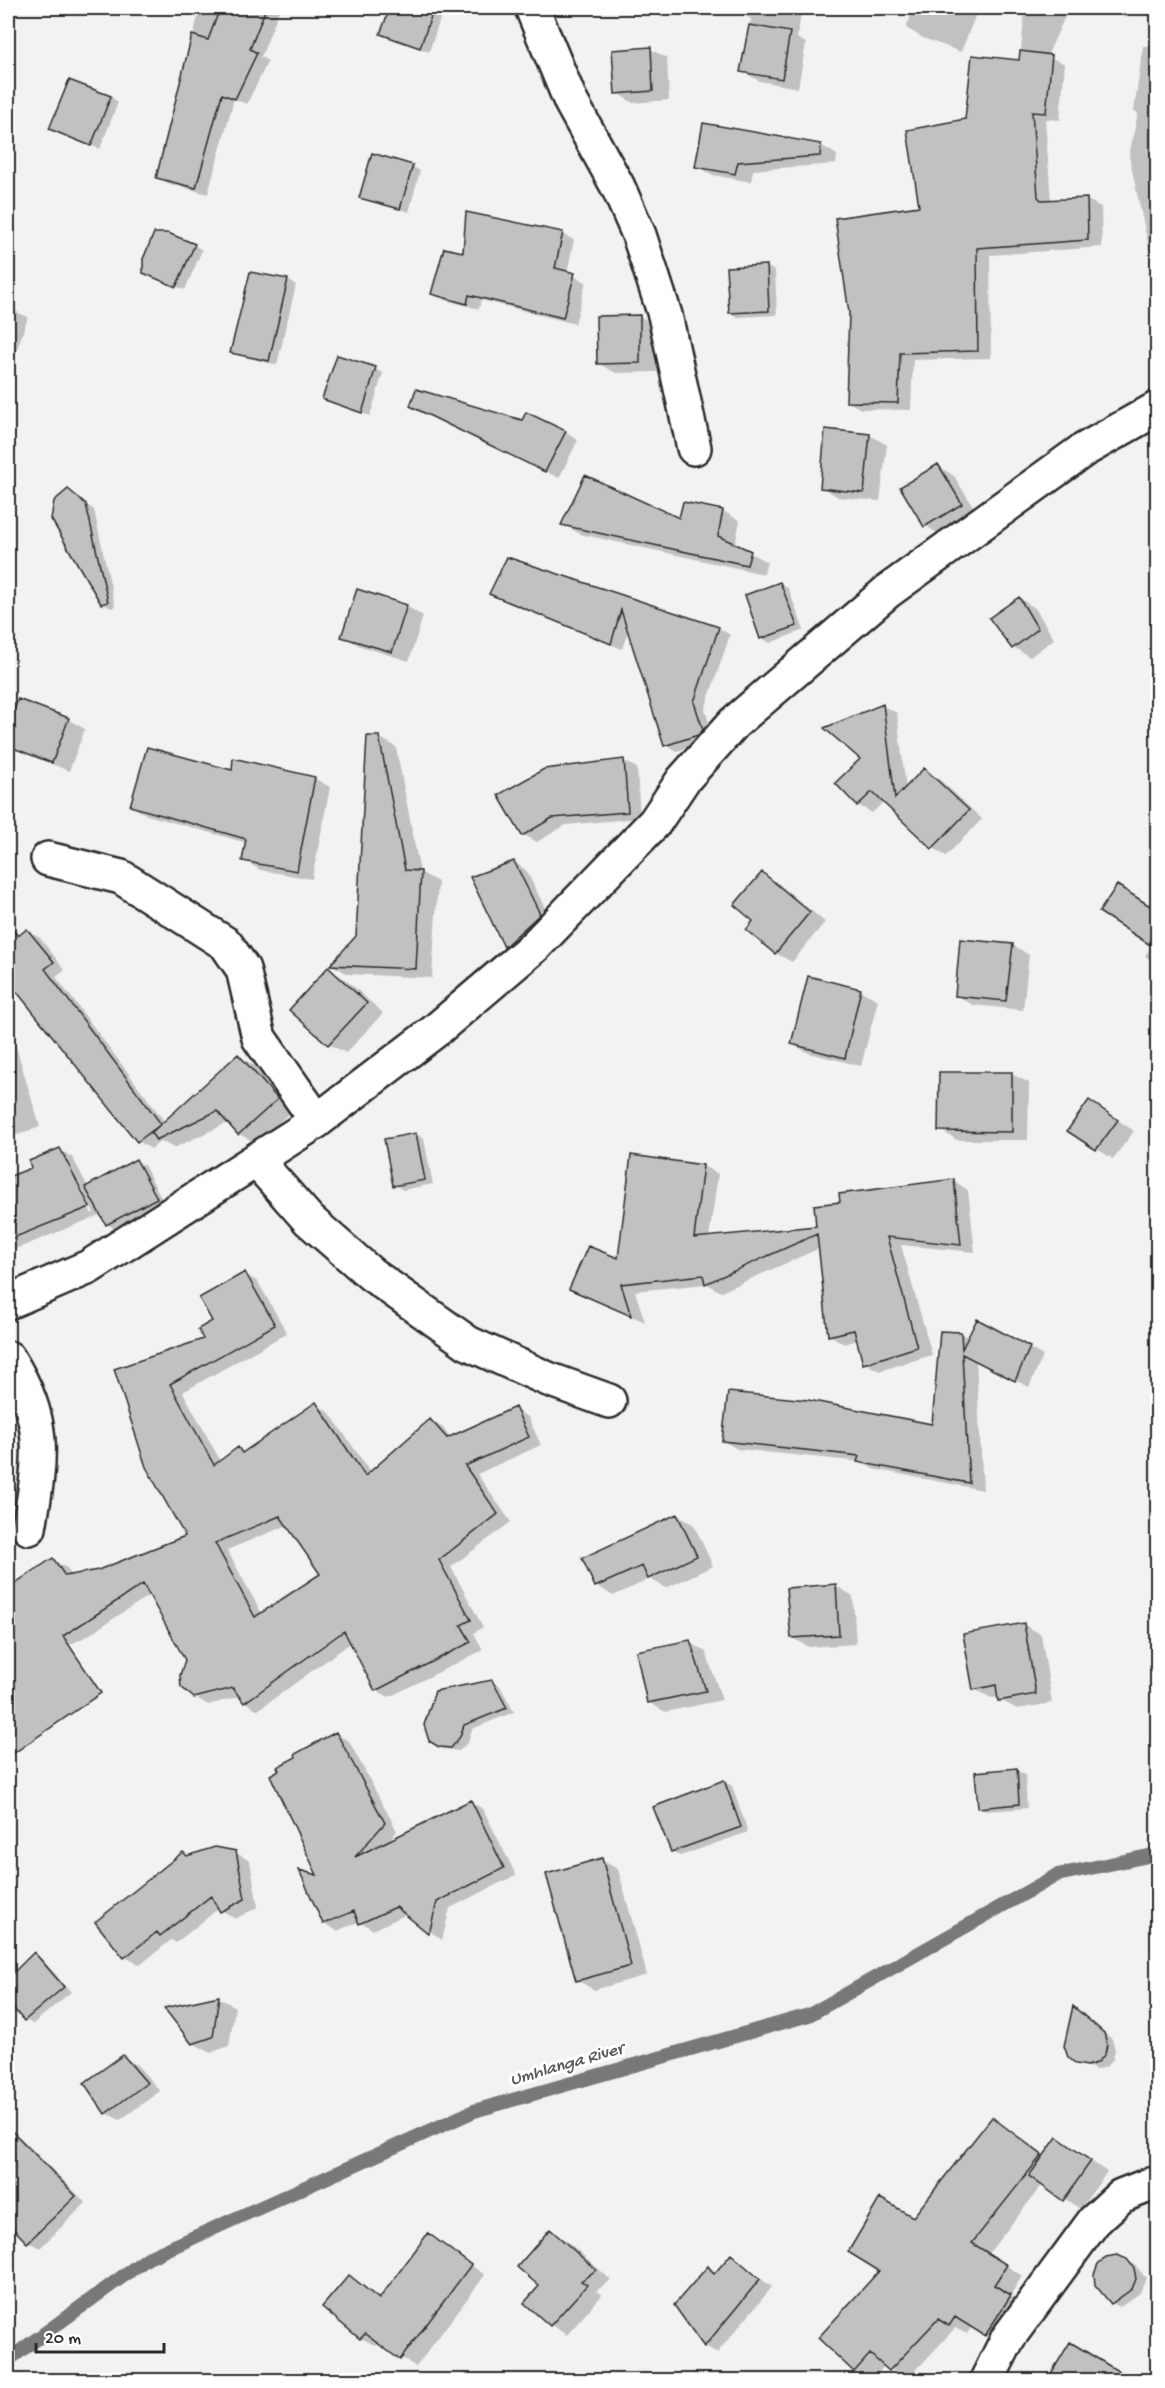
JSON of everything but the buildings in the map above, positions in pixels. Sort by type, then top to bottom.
[{"type":"street","points":[[532,8],[571,102],[618,187],[639,235],[665,315],[694,448]]},
{"type":"street","points":[[8,1302],[89,1267],[317,1120],[435,1031],[535,946],[655,822],[683,780],[734,723],[888,591],[1082,452],[1158,408]]},
{"type":"street","points":[[48,859],[121,877],[226,944],[243,969],[259,1038],[317,1120]]},
{"type":"street","points":[[256,1160],[309,1220],[344,1251],[371,1274],[468,1343],[548,1379],[609,1401]]},
{"type":"street","points":[[8,1358],[25,1386],[38,1424],[39,1467],[29,1528]]},
{"type":"street","points":[[987,2380],[1008,2338],[1094,2221],[1121,2196],[1158,2185]]},
{"type":"waterway","name":"Umhlanga River","points":[[8,2360],[148,2258],[474,2111],[809,2015],[1057,1875],[1158,1854]]}]
